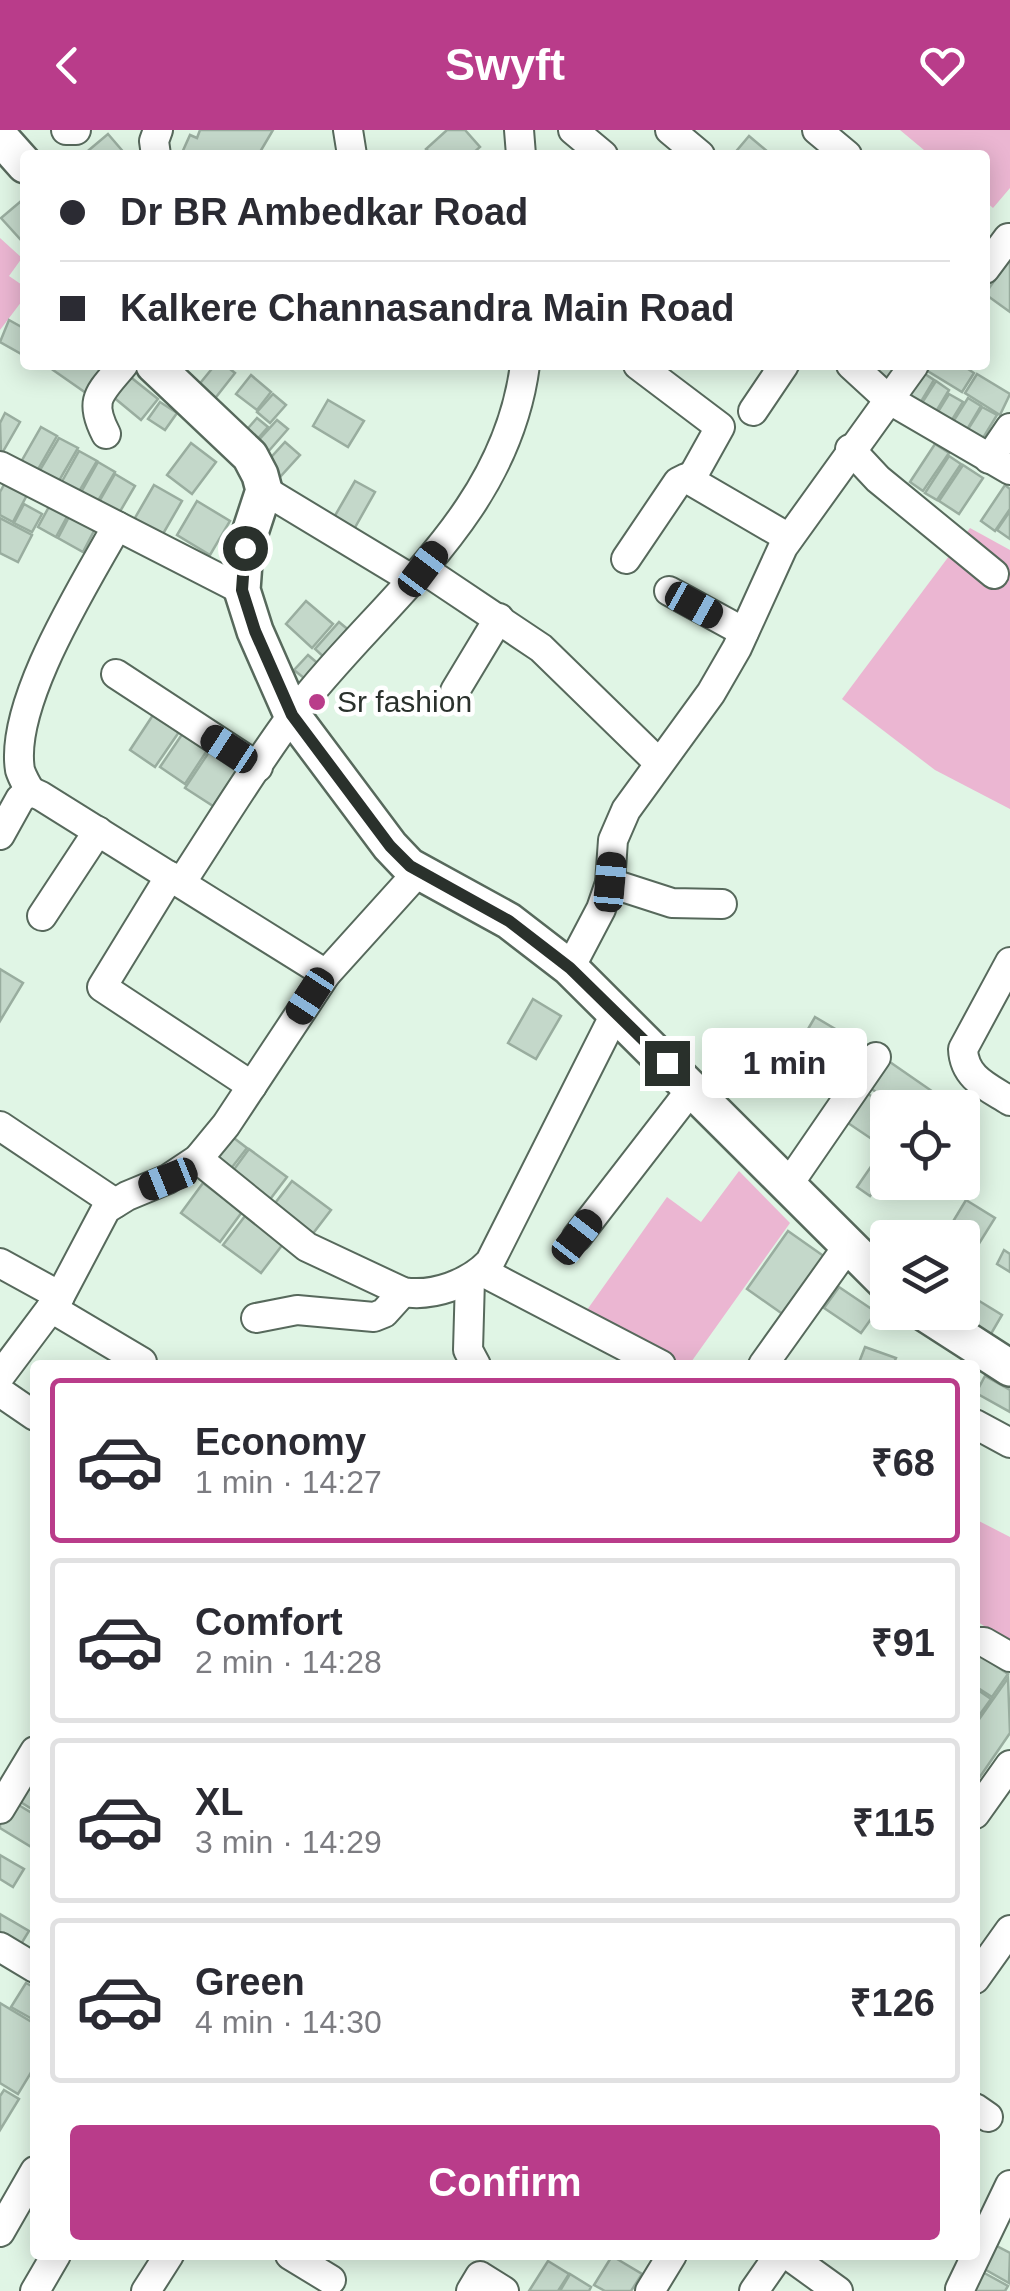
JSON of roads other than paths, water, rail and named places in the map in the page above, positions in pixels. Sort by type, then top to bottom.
[{"type":"main road","points":[[0,137],[20,159]]},
{"type":"main road","points":[[159,370],[250,456],[260,475],[264,490],[245,548],[242,590],[255,631],[292,715],[390,846],[418,870],[509,921],[570,968],[870,1267]]},
{"type":"main road","points":[[951,1330],[1010,1368]]},
{"type":"street","points":[[66,130],[76,130]]},
{"type":"street","points":[[573,130],[597,150]]},
{"type":"street","points":[[670,130],[694,150]]},
{"type":"street","points":[[817,130],[841,150]]},
{"type":"street","points":[[990,261],[1008,238]]},
{"type":"street","points":[[106,434],[95,413],[96,402],[118,370]]},
{"type":"street","points":[[252,1086],[102,987],[292,715],[418,574],[485,486],[521,397],[524,370]]},
{"type":"street","points":[[645,370],[720,427],[691,479]]},
{"type":"street","points":[[752,411],[781,370]]},
{"type":"street","points":[[856,370],[888,399],[1000,465],[1010,428]]},
{"type":"street","points":[[570,968],[601,910],[610,882],[613,840],[626,810],[711,693],[789,538],[910,370]]},
{"type":"street","points":[[850,449],[878,479],[994,574]]},
{"type":"street","points":[[3,474],[242,590]]},
{"type":"street","points":[[626,559],[682,478],[691,479],[789,538]]},
{"type":"street","points":[[264,490],[499,618],[553,659],[660,764]]},
{"type":"street","points":[[117,526],[62,628],[33,693],[21,734],[20,771],[30,791],[326,974]]},
{"type":"street","points":[[669,591],[744,632]]},
{"type":"street","points":[[454,691],[499,618]]},
{"type":"street","points":[[116,674],[258,768]]},
{"type":"street","points":[[0,835],[20,799],[30,791]]},
{"type":"street","points":[[42,916],[98,831]]},
{"type":"street","points":[[0,1376],[55,1302],[106,1209],[168,1179],[198,1159],[226,1125],[326,974],[366,934],[418,870]]},
{"type":"street","points":[[610,882],[672,903],[722,904]]},
{"type":"street","points":[[1010,962],[963,1049],[963,1062],[969,1073],[1010,1101]]},
{"type":"street","points":[[198,1159],[307,1247],[403,1292],[420,1295],[476,1275],[490,1262],[615,1014]]},
{"type":"street","points":[[788,1185],[876,1056]]},
{"type":"street","points":[[577,1237],[693,1087]]},
{"type":"street","points":[[0,1126],[115,1203]]},
{"type":"street","points":[[767,1360],[848,1246]]},
{"type":"street","points":[[0,1263],[139,1360]]},
{"type":"street","points":[[473,1360],[468,1350],[476,1275]]},
{"type":"street","points":[[476,1275],[651,1360]]},
{"type":"street","points":[[256,1318],[297,1310],[374,1317],[384,1313],[403,1292]]},
{"type":"street","points":[[0,1392],[30,1413]]},
{"type":"street","points":[[980,1427],[1010,1442]]},
{"type":"street","points":[[980,1642],[1010,1657]]},
{"type":"street","points":[[0,1809],[30,1759]]},
{"type":"street","points":[[980,1807],[1010,1765]]},
{"type":"street","points":[[980,1972],[1010,1930]]},
{"type":"street","points":[[0,1947],[30,1962]]},
{"type":"street","points":[[0,2232],[30,2180]]},
{"type":"street","points":[[980,2247],[1010,2185]]},
{"type":"street","points":[[35,2291],[53,2260]]},
{"type":"street","points":[[155,2288],[167,2260]]},
{"type":"street","points":[[299,2260],[333,2278]]},
{"type":"street","points":[[650,2291],[669,2260]]},
{"type":"street","points":[[754,2291],[776,2260]]},
{"type":"street","points":[[795,2260],[838,2291]]},
{"type":"street","points":[[960,2289],[974,2260]]},
{"type":"street","points":[[472,2291],[480,2276],[504,2291]]},
{"type":"place","name":"Sr fashion","points":[[317,702]]}]
